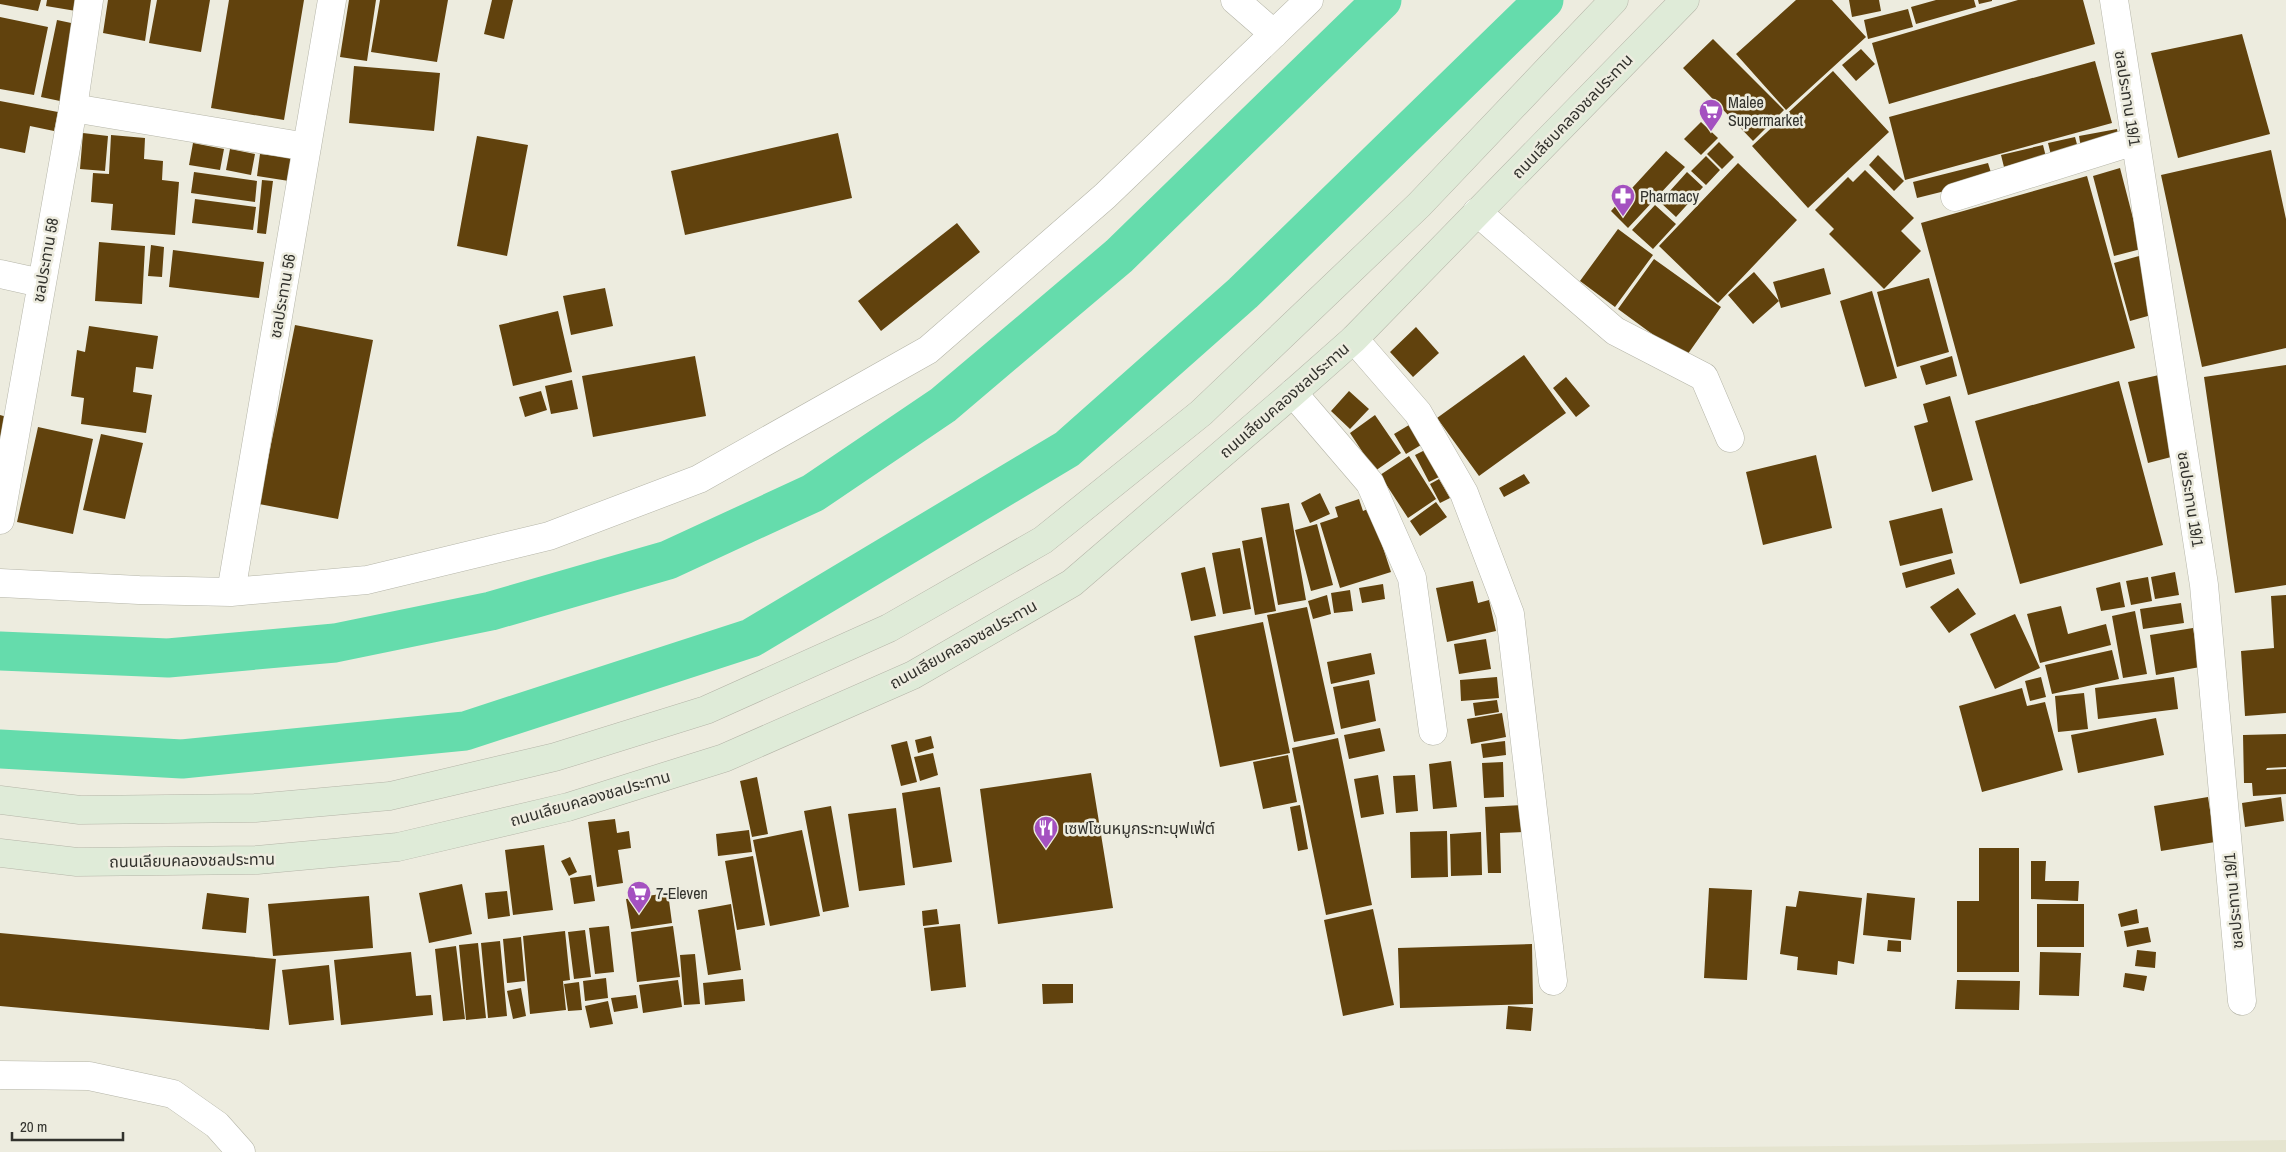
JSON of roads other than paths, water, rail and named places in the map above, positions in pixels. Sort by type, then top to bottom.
[{"type":"street","name":"ชลประทาน 58","points":[[0,520],[73,108],[89,0]]},
{"type":"street","name":"ชลประทาน 56","points":[[231,592],[332,0]]},
{"type":"street","points":[[1235,0],[1274,34]]},
{"type":"street","points":[[0,583],[139,590],[231,592],[367,580],[539,538],[699,479],[928,350],[1105,196],[1309,0]]},
{"type":"street","points":[[0,800],[80,810],[254,808],[390,796],[555,757],[706,710],[890,628],[1043,540],[1201,413],[1419,205],[1614,0]]},
{"type":"street","name":"ถนนเลียบคลองชลประทาน","points":[[0,853],[77,862],[257,860],[398,847],[568,807],[724,758],[913,675],[1072,583],[1293,393],[1354,339],[1685,0]]},
{"type":"street","name":"ชลประทาน 19/1","points":[[2114,0],[2204,585],[2242,1000]]},
{"type":"street","points":[[73,108],[307,147]]},
{"type":"street","points":[[1955,197],[2135,141]]},
{"type":"street","points":[[1477,212],[1614,331],[1704,377],[1730,438]]},
{"type":"street","points":[[0,274],[41,283]]},
{"type":"street","points":[[1354,339],[1418,413],[1464,493],[1510,614],[1553,982]]},
{"type":"street","points":[[1293,393],[1370,483],[1412,578],[1433,731]]},
{"type":"street","points":[[0,1075],[89,1076],[173,1094],[217,1125],[241,1152]]},
{"type":"waterway","points":[[0,651],[168,658],[335,643],[491,611],[668,560],[813,493],[943,405],[1119,256],[1382,0]]},
{"type":"waterway","points":[[0,749],[182,759],[465,731],[751,638],[1067,449],[1243,293],[1544,0]]},
{"type":"place","name":"Malee Supermarket","points":[[1711,132]]},
{"type":"place","name":"Pharmacy","points":[[1623,217]]},
{"type":"place","name":"เซฟโซนหมูกระทะบุฟเฟ่ต์","points":[[1046,849]]},
{"type":"place","name":"7-Eleven","points":[[639,914]]}]
